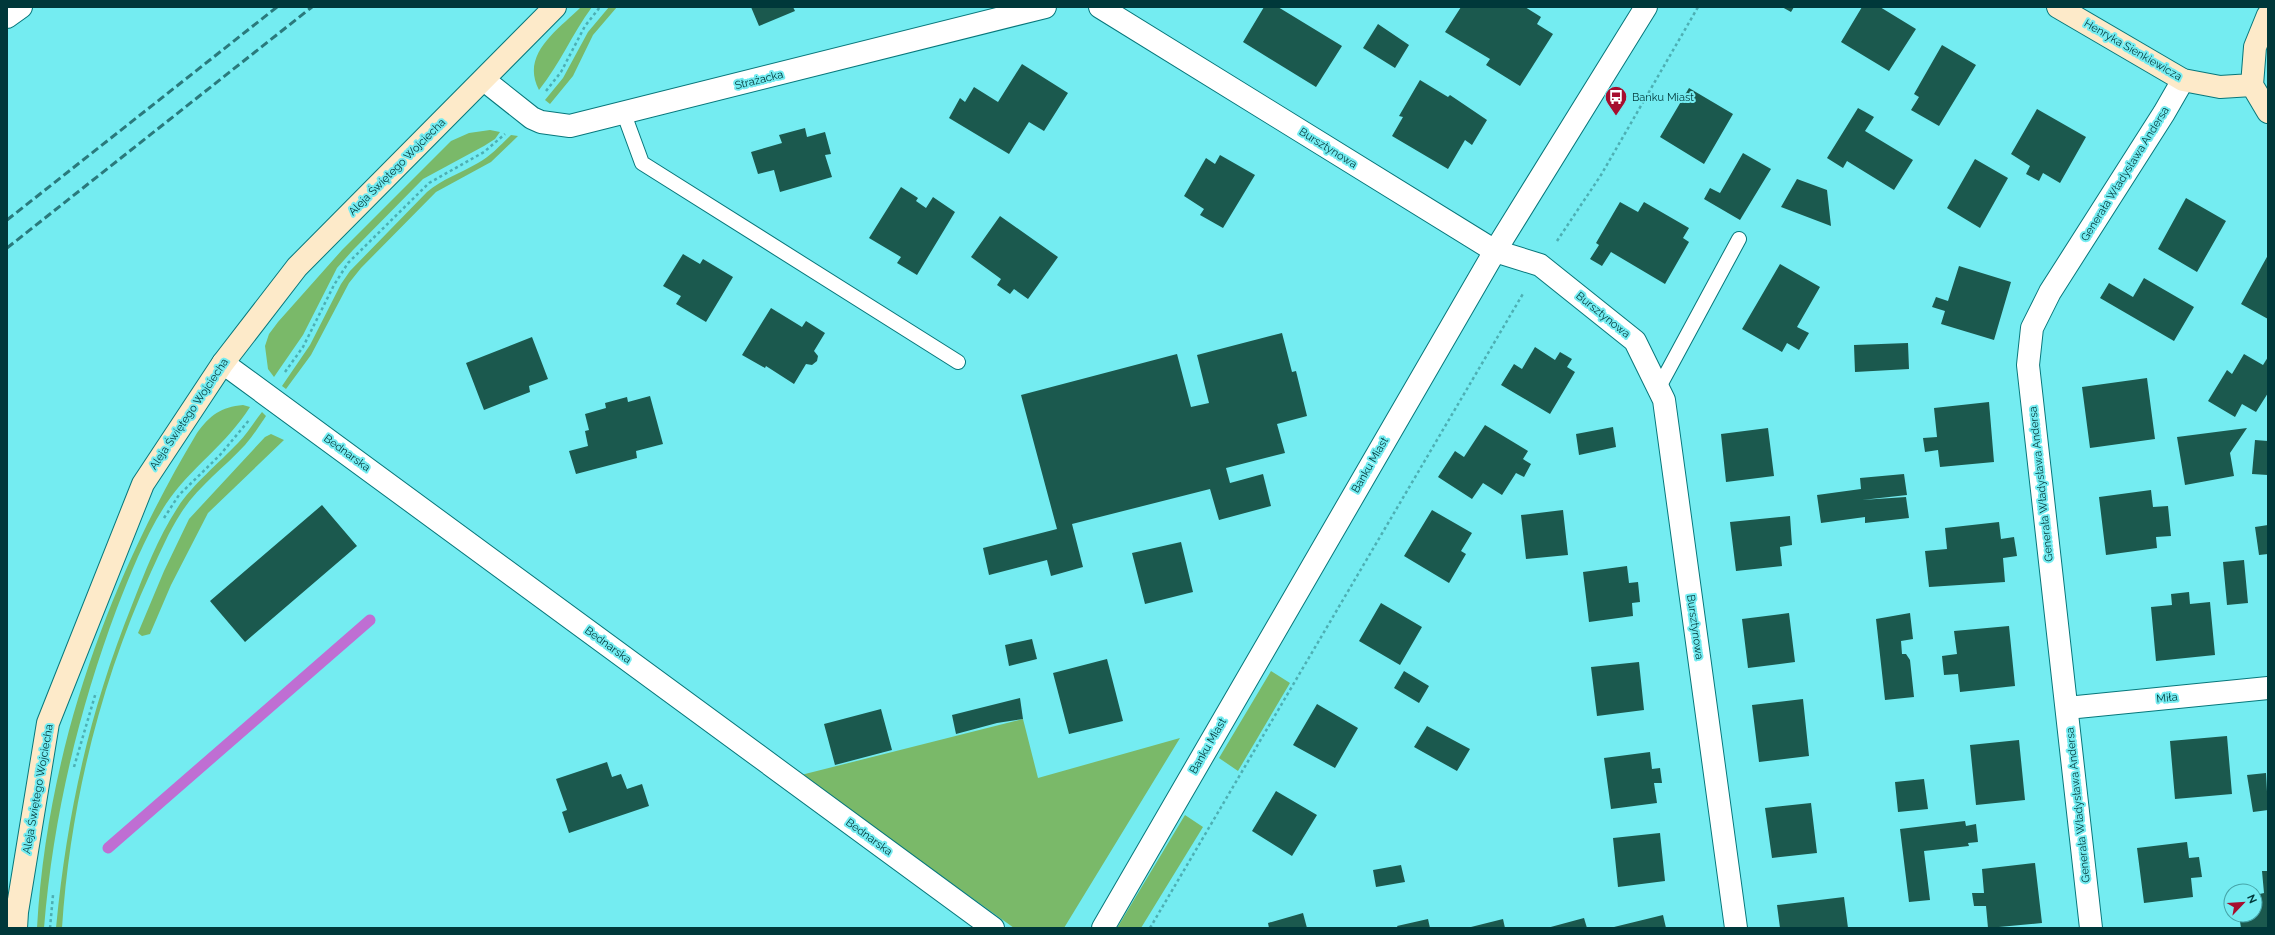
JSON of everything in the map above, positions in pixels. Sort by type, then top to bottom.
[{"type":"street","points":[[7,17],[21,7]]},
{"type":"street","name":"Aleja Świętego Wojciecha","points":[[16,928],[17,912],[48,723],[143,484],[222,362],[297,267],[555,7]]},
{"type":"street","name":"Strażacka","points":[[484,80],[532,118],[541,122],[570,126],[624,114],[1045,7]]},
{"type":"street","name":"Bursztynowa","points":[[1100,7],[1495,251],[1540,265],[1635,341],[1664,400],[1736,928]]},
{"type":"street","name":"Banku Miast","points":[[1103,928],[1495,251],[1646,7]]},
{"type":"street","name":"Henryka Sienkiewicza","points":[[2066,9],[2183,80],[2220,87],[2252,85]]},
{"type":"street","points":[[2268,15],[2254,46],[2252,85],[2268,112]]},
{"type":"street","name":"Generała Władysława Andersa","points":[[2091,928],[2028,365],[2032,328],[2050,292],[2164,113],[2183,80]]},
{"type":"street","name":"Bednarska","points":[[222,362],[993,928]]},
{"type":"street","name":"Miła","points":[[2067,708],[2268,688]]},
{"type":"lane","points":[[624,114],[642,163],[958,362]]},
{"type":"lane","points":[[1658,389],[1739,239]]},
{"type":"path","points":[[542,97],[561,72],[585,26],[600,7]]},
{"type":"path","points":[[1150,928],[1540,265],[1601,175],[1698,7]]},
{"type":"path","points":[[282,376],[303,347],[334,285],[348,263],[428,183],[484,152],[508,132]]},
{"type":"path","points":[[164,520],[180,495],[220,455],[254,414]]},
{"type":"path","points":[[73,769],[97,688]]},
{"type":"path","points":[[50,928],[53,893]]},
{"type":"green space","points":[[581,7],[592,7],[539,90],[534,77],[534,65],[538,54],[553,34]]},
{"type":"green space","points":[[609,7],[617,7],[593,35],[573,76],[550,104],[545,100],[563,78],[588,32]]},
{"type":"green space","points":[[490,130],[500,132],[495,139],[484,146],[423,179],[337,268],[303,335],[274,377],[268,369],[265,346],[269,334],[278,322],[342,250],[451,141],[469,133]]},
{"type":"green space","points":[[511,135],[518,136],[491,162],[436,192],[361,268],[349,283],[311,355],[286,389],[282,386],[310,345],[341,284],[350,271],[427,192],[445,180],[483,160]]},
{"type":"green space","points":[[243,405],[250,407],[241,420],[231,433],[186,479],[158,516],[133,568],[117,608],[90,686],[69,766],[54,846],[44,928],[37,928],[43,862],[54,798],[68,734],[87,671],[109,609],[135,549],[165,490],[197,433],[211,417],[217,413],[228,408]]},
{"type":"green space","points":[[262,412],[266,416],[248,442],[195,494],[181,513],[165,542],[133,614],[117,657],[90,746],[72,837],[62,928],[56,928],[66,844],[82,764],[92,724],[117,645],[142,580],[164,530],[178,507],[198,482],[241,439]]},
{"type":"green space","points":[[271,434],[284,440],[208,513],[171,585],[150,634],[142,636],[138,633],[164,571],[189,519],[265,437]]},
{"type":"green space","points":[[1271,671],[1290,683],[1238,771],[1219,758]]},
{"type":"green space","points":[[1023,719],[1038,778],[1180,738],[1064,928],[1014,928],[801,775]]},
{"type":"green space","points":[[1185,815],[1203,827],[1141,928],[1117,928]]},
{"type":"building","points":[[751,7],[793,7],[795,11],[759,26]]},
{"type":"building","points":[[1264,7],[1278,7],[1342,46],[1316,87],[1243,42]]},
{"type":"building","points":[[1461,7],[1525,7],[1541,17],[1537,24],[1553,34],[1520,86],[1486,65],[1490,59],[1445,32]]},
{"type":"building","points":[[1782,7],[1794,7],[1791,12]]},
{"type":"building","points":[[1862,7],[1880,7],[1916,29],[1889,71],[1841,42]]},
{"type":"building","points":[[1378,24],[1409,45],[1395,68],[1363,48]]},
{"type":"building","points":[[1942,45],[1976,65],[1939,126],[1911,110],[1919,97],[1914,94]]},
{"type":"building","points":[[1022,64],[1068,93],[1044,131],[1029,122],[1009,154],[949,118],[960,98],[965,102],[974,87],[998,102]]},
{"type":"building","points":[[1420,80],[1448,97],[1450,95],[1487,120],[1472,145],[1465,140],[1448,169],[1392,136],[1403,117],[1399,116]]},
{"type":"building","points":[[1689,88],[1733,114],[1704,164],[1660,137]]},
{"type":"building","points":[[1858,108],[1874,117],[1865,131],[1913,160],[1894,190],[1847,161],[1843,168],[1827,158]]},
{"type":"building","points":[[2037,109],[2086,137],[2060,183],[2043,173],[2039,181],[2026,174],[2030,166],[2011,154]]},
{"type":"building","points":[[805,128],[807,137],[825,132],[831,154],[825,155],[832,177],[780,192],[774,170],[758,174],[751,152],[782,143],[779,135]]},
{"type":"building","points":[[1743,153],[1771,169],[1740,220],[1704,199],[1710,188],[1720,193]]},
{"type":"building","points":[[1220,155],[1255,175],[1223,228],[1200,215],[1204,209],[1184,196],[1206,158],[1215,164]]},
{"type":"building","points":[[1975,159],[2008,178],[1980,228],[1947,208]]},
{"type":"building","points":[[1797,179],[1827,190],[1831,226],[1781,207]]},
{"type":"building","points":[[901,187],[918,198],[916,201],[926,208],[933,197],[955,212],[917,275],[897,263],[901,257],[869,238]]},
{"type":"building","points":[[2186,198],[2226,221],[2197,272],[2158,249]]},
{"type":"building","points":[[1620,202],[1638,212],[1644,202],[1689,228],[1683,238],[1689,242],[1665,284],[1611,252],[1602,266],[1590,259],[1599,245],[1596,243]]},
{"type":"building","points":[[1000,216],[1058,257],[1028,299],[1014,289],[1010,294],[997,285],[1001,279],[971,257]]},
{"type":"building","points":[[683,254],[700,264],[703,259],[733,277],[706,322],[676,304],[681,296],[663,286]]},
{"type":"building","points":[[2268,255],[2268,319],[2241,304]]},
{"type":"building","points":[[1780,264],[1820,287],[1797,327],[1809,333],[1799,350],[1787,343],[1782,352],[1742,329]]},
{"type":"building","points":[[1959,266],[2011,282],[1994,340],[1941,324],[1945,311],[1932,307],[1936,297],[1948,301]]},
{"type":"building","points":[[2144,278],[2194,307],[2174,341],[2100,298],[2109,283],[2133,297]]},
{"type":"building","points":[[771,308],[802,327],[806,321],[825,333],[814,351],[818,356],[817,361],[812,365],[806,364],[794,384],[766,366],[765,368],[742,355]]},
{"type":"building","points":[[1282,333],[1292,372],[1296,371],[1307,416],[1277,424],[1285,453],[1226,468],[1230,483],[1263,474],[1271,506],[1219,520],[1210,489],[1072,524],[1083,567],[1051,576],[1047,560],[989,575],[983,548],[1057,529],[1021,395],[1177,354],[1191,407],[1209,403],[1197,355]]},
{"type":"building","points":[[532,337],[548,379],[529,386],[530,392],[484,410],[466,363]]},
{"type":"building","points":[[1908,343],[1909,369],[1855,372],[1854,345]]},
{"type":"building","points":[[1535,347],[1555,360],[1560,352],[1572,359],[1567,367],[1575,372],[1550,414],[1501,385],[1514,364],[1522,369]]},
{"type":"building","points":[[2244,354],[2263,365],[2268,357],[2268,393],[2256,412],[2242,404],[2235,417],[2208,401],[2227,370],[2232,374]]},
{"type":"building","points":[[2147,378],[2155,439],[2090,448],[2082,387]]},
{"type":"building","points":[[650,396],[663,444],[636,451],[637,458],[576,474],[569,451],[588,446],[585,431],[589,430],[585,414],[606,408],[605,403],[627,397],[628,402]]},
{"type":"building","points":[[1989,402],[1994,462],[1940,467],[1938,450],[1925,452],[1923,438],[1937,437],[1934,408]]},
{"type":"building","points":[[1485,425],[1528,451],[1523,459],[1531,464],[1524,477],[1516,473],[1502,495],[1483,483],[1472,499],[1438,477],[1455,451],[1464,457]]},
{"type":"building","points":[[1613,427],[1616,447],[1579,455],[1576,434]]},
{"type":"building","points":[[1768,428],[1774,476],[1726,482],[1721,434]]},
{"type":"building","points":[[2247,428],[2230,453],[2234,476],[2185,485],[2177,437]]},
{"type":"building","points":[[2255,440],[2268,441],[2268,475],[2252,474]]},
{"type":"building","points":[[1904,474],[1907,495],[1862,500],[1906,497],[1909,518],[1865,523],[1865,517],[1821,523],[1817,495],[1861,489],[1860,478]]},
{"type":"building","points":[[2151,490],[2153,507],[2168,506],[2171,536],[2156,537],[2157,548],[2106,555],[2099,497]]},
{"type":"building","points":[[322,505],[357,546],[245,642],[210,601]]},
{"type":"building","points":[[1432,510],[1472,533],[1461,551],[1466,554],[1449,583],[1404,556]]},
{"type":"building","points":[[1563,510],[1568,555],[1526,559],[1521,515]]},
{"type":"building","points":[[1790,516],[1792,545],[1780,547],[1782,566],[1736,571],[1730,522]]},
{"type":"building","points":[[1999,522],[2001,539],[2014,537],[2017,556],[2003,558],[2005,582],[1929,587],[1925,551],[1947,549],[1945,528]]},
{"type":"building","points":[[2268,525],[2268,554],[2259,555],[2255,527]]},
{"type":"building","points":[[1181,542],[1193,592],[1145,604],[1132,553]]},
{"type":"building","points":[[2244,560],[2248,603],[2227,605],[2223,562]]},
{"type":"building","points":[[1627,566],[1629,583],[1638,582],[1640,602],[1632,603],[1633,616],[1589,622],[1583,572]]},
{"type":"building","points":[[2189,592],[2190,604],[2210,602],[2215,655],[2156,661],[2151,607],[2172,605],[2171,594]]},
{"type":"building","points":[[1381,603],[1422,627],[1400,665],[1359,641]]},
{"type":"building","points":[[1789,613],[1795,662],[1748,668],[1742,619]]},
{"type":"building","points":[[1910,613],[1913,639],[1901,641],[1902,654],[1906,654],[1910,660],[1914,697],[1885,700],[1876,619]]},
{"type":"building","points":[[2009,626],[2015,686],[1960,692],[1958,674],[1944,675],[1942,656],[1957,654],[1954,631]]},
{"type":"building","points":[[1032,639],[1037,659],[1009,666],[1005,645]]},
{"type":"building","points":[[1107,659],[1123,721],[1069,734],[1053,673]]},
{"type":"building","points":[[1639,662],[1644,710],[1597,716],[1591,667]]},
{"type":"building","points":[[1404,671],[1429,686],[1419,703],[1394,688]]},
{"type":"building","points":[[1020,698],[1023,719],[997,723],[956,734],[952,715]]},
{"type":"building","points":[[1803,699],[1809,756],[1759,762],[1752,705]]},
{"type":"building","points":[[1317,704],[1358,728],[1335,768],[1293,745]]},
{"type":"building","points":[[881,709],[892,750],[835,765],[824,724]]},
{"type":"building","points":[[1427,726],[1470,749],[1457,771],[1414,747]]},
{"type":"building","points":[[2227,736],[2232,794],[2175,799],[2170,741]]},
{"type":"building","points":[[2019,740],[2025,800],[1976,805],[1970,745]]},
{"type":"building","points":[[1650,752],[1652,769],[1660,768],[1662,783],[1654,783],[1657,803],[1611,809],[1604,758]]},
{"type":"building","points":[[607,762],[612,777],[621,774],[627,789],[642,784],[649,806],[569,833],[562,812],[567,810],[556,779]]},
{"type":"building","points":[[2266,773],[2268,810],[2253,812],[2247,775]]},
{"type":"building","points":[[1924,779],[1928,809],[1898,812],[1895,782]]},
{"type":"building","points":[[1276,791],[1317,815],[1292,856],[1252,831]]},
{"type":"building","points":[[1811,803],[1817,853],[1772,858],[1765,808]]},
{"type":"building","points":[[1965,821],[1966,826],[1976,824],[1978,842],[1968,843],[1969,846],[1924,851],[1930,900],[1909,902],[1900,829]]},
{"type":"building","points":[[1660,833],[1665,881],[1618,887],[1613,838]]},
{"type":"building","points":[[2187,842],[2189,858],[2199,857],[2202,877],[2191,878],[2193,897],[2144,903],[2137,848]]},
{"type":"building","points":[[2035,863],[2042,923],[1988,928],[1986,906],[1974,906],[1972,893],[1984,893],[1982,869]]},
{"type":"building","points":[[1401,865],[1405,882],[1376,887],[1373,870]]},
{"type":"building","points":[[2262,871],[2268,871],[2268,928],[2241,928],[2240,923],[2263,923],[2264,893]]},
{"type":"building","points":[[1844,897],[1848,928],[1780,928],[1777,905]]},
{"type":"building","points":[[1303,913],[1307,928],[1269,928],[1268,923]]},
{"type":"building","points":[[1663,915],[1666,928],[1614,928],[1614,927]]},
{"type":"building","points":[[1584,918],[1587,928],[1547,928]]},
{"type":"building","points":[[1428,919],[1430,928],[1398,928],[1397,926]]},
{"type":"building","points":[[1503,919],[1505,928],[1471,928],[1471,927]]},
{"type":"waterway","points":[[108,848],[370,620]]},
{"type":"railway","points":[[7,220],[277,7]]},
{"type":"railway","points":[[7,248],[312,7]]},
{"type":"place","name":"Banku Miast","points":[[1616,116]]}]
